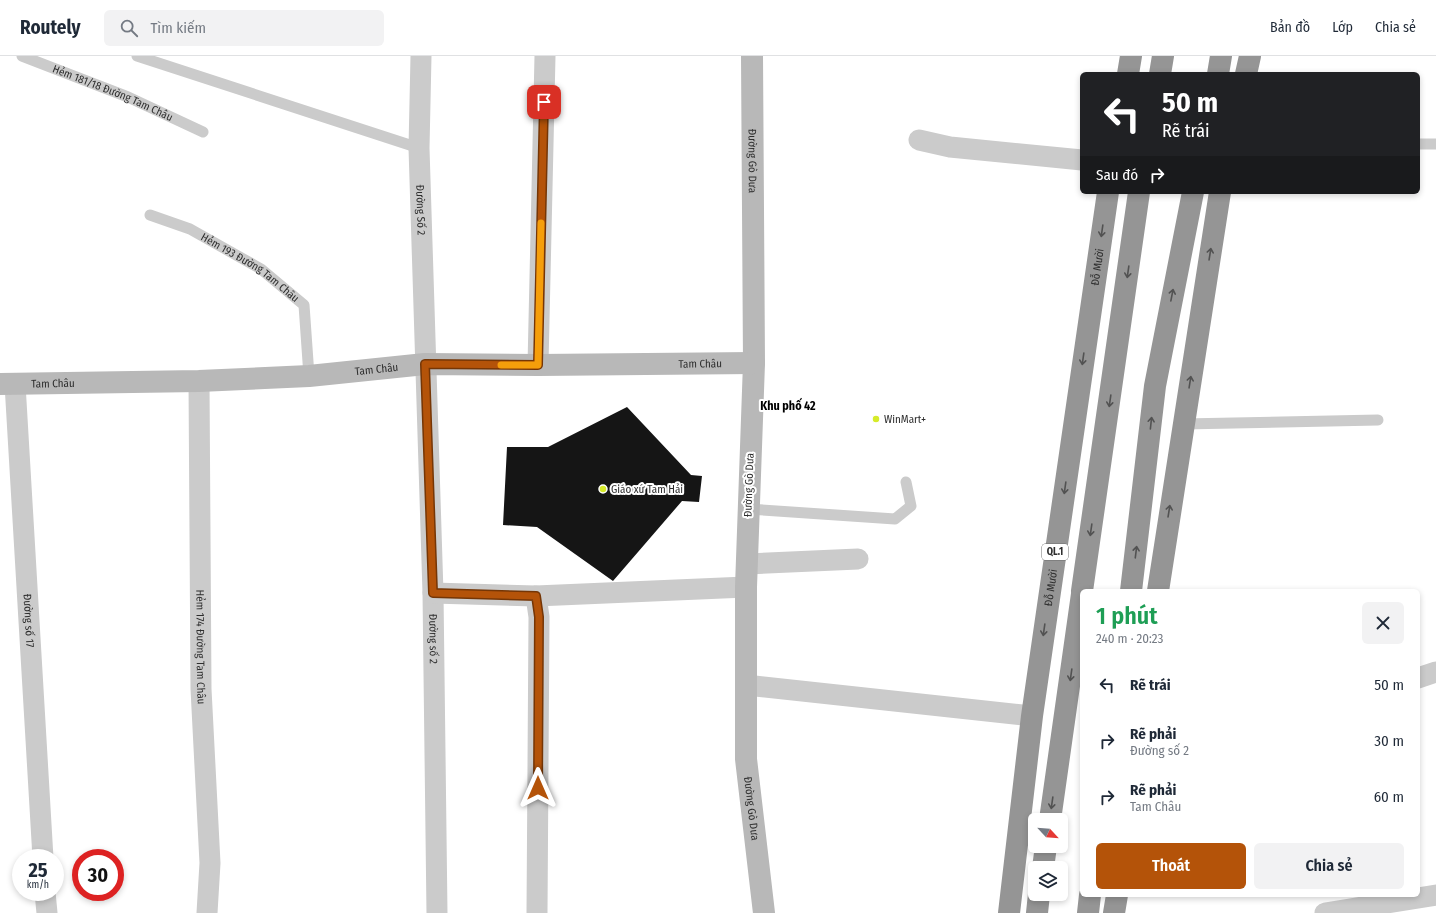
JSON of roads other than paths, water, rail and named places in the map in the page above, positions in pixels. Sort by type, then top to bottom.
[{"type":"highway","points":[[1128,72],[1131,56]]},
{"type":"highway","points":[[1160,72],[1163,56]]},
{"type":"highway","points":[[1218,72],[1221,56]]},
{"type":"highway","points":[[1246,72],[1250,56]]},
{"type":"highway","name":"Đỗ Mười","points":[[1009,913],[1032,716],[1108,194]]},
{"type":"highway","points":[[1082,589],[1140,194]]},
{"type":"highway","points":[[1131,589],[1155,386],[1193,194]]},
{"type":"highway","points":[[1158,589],[1220,194]]},
{"type":"highway","points":[[1051,813],[1080,608]]},
{"type":"highway","points":[[1088,913],[1090,897]]},
{"type":"highway","points":[[1114,913],[1117,897]]},
{"type":"highway","points":[[1037,913],[1038,901]]},
{"type":"street","name":"Đường Số 2","points":[[421,56],[419,148],[425,364]]},
{"type":"street","points":[[538,365],[545,56]]},
{"type":"street","name":"Đường Gò Dưa","points":[[752,56],[754,363],[746,587],[746,759],[764,913]]},
{"type":"street","points":[[919,140],[950,147],[1080,160]]},
{"type":"street","name":"Tam Châu","points":[[8,384],[199,381],[309,376],[425,364],[538,365],[754,363]]},
{"type":"street","name":"Đường số 2","points":[[425,364],[433,593],[437,913]]},
{"type":"street","name":"Hẻm 174 Đường Tam Châu","points":[[199,381],[201,689],[210,863],[207,913]]},
{"type":"street","name":"Đường số 17","points":[[8,384],[42,849]]},
{"type":"street","points":[[747,564],[858,559]]},
{"type":"street","points":[[433,593],[536,596],[746,587]]},
{"type":"street","points":[[536,596],[539,617],[537,913]]},
{"type":"street","points":[[1420,677],[1436,672]]},
{"type":"street","points":[[746,685],[1032,716]]},
{"type":"street","points":[[1325,913],[1390,908],[1436,895]]},
{"type":"street","points":[[46,901],[47,913]]},
{"type":"lane","name":"Hẻm 181/18 Đường Tam Châu","points":[[22,56],[128,97],[203,132]]},
{"type":"lane","points":[[137,56],[419,148]]},
{"type":"lane","points":[[1420,144],[1436,144]]},
{"type":"lane","name":"Hẻm 193 Đường Tam Châu","points":[[150,214],[190,228],[261,269],[304,305],[309,376]]},
{"type":"lane","points":[[1183,424],[1378,420]]},
{"type":"lane","points":[[748,509],[896,520],[911,506],[906,482]]},
{"type":"place","name":"WinMart+","points":[[876,419]]},
{"type":"place","name":"Giáo xứ Tam Hải","points":[[603,489]]},
{"type":"district","name":"Khu phố 42","points":[[788,406]]}]
